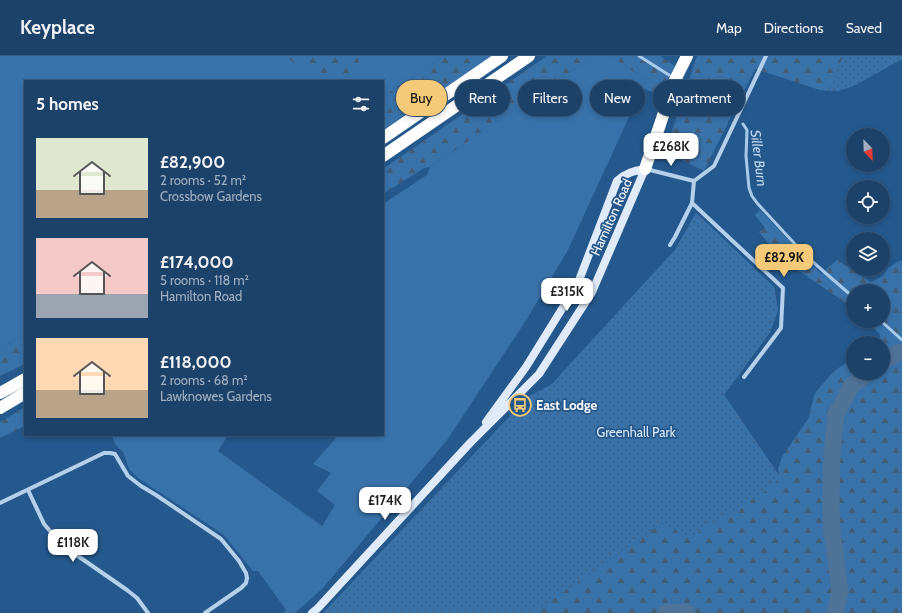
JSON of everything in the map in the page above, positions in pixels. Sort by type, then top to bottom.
[{"type":"highway","points":[[384,137],[502,56]]},
{"type":"highway","points":[[384,155],[528,56]]},
{"type":"highway","points":[[645,169],[675,80],[687,56]]},
{"type":"highway","points":[[0,393],[24,380]]},
{"type":"highway","points":[[0,408],[24,394]]},
{"type":"main road","name":"Hamilton Road","points":[[312,613],[470,443],[539,374],[592,292],[645,169],[634,170],[624,175],[617,181],[578,283],[526,367],[470,443]]},
{"type":"street","points":[[670,245],[692,203],[694,181],[714,166],[766,56]]},
{"type":"street","points":[[645,169],[694,181]]},
{"type":"street","points":[[692,203],[783,288],[781,328],[744,377]]},
{"type":"street","points":[[0,503],[104,453],[115,454],[128,476],[134,481],[221,538],[246,573],[248,578],[246,583],[241,588],[205,613]]},
{"type":"street","points":[[28,490],[44,524],[62,545],[127,590],[137,598],[148,613]]},
{"type":"green space","points":[[0,56],[444,56],[408,80],[396,80],[396,88],[384,96],[384,80],[24,80],[24,334],[0,349]]},
{"type":"green space","points":[[287,56],[361,56],[354,74],[338,77],[315,76],[293,63]]},
{"type":"green space","points":[[444,56],[492,56],[447,87],[447,80],[408,80]]},
{"type":"green space","points":[[547,56],[593,56],[558,80],[518,80],[518,107],[510,113],[510,81]]},
{"type":"green space","points":[[593,56],[611,56],[646,80],[645,82],[645,80],[590,80],[590,116],[629,116],[568,250],[527,319],[447,440],[323,588],[295,613],[283,613],[286,610],[258,571],[253,571],[224,535],[138,478],[129,469],[123,452],[115,444],[112,436],[227,436],[218,451],[322,526],[335,505],[317,491],[331,473],[313,464],[337,437],[336,436],[384,436],[384,203],[427,175],[430,167],[505,116],[510,116],[510,113],[518,107],[518,116],[582,116],[582,80],[558,80]]},
{"type":"green space","points":[[611,56],[660,56],[676,67],[671,80],[653,80],[653,92],[645,89],[646,80]]},
{"type":"green space","points":[[697,56],[843,56],[829,91],[820,90],[755,69],[745,89],[745,80],[689,80]]},
{"type":"green space","points":[[843,56],[902,56],[902,59],[854,86],[838,91],[829,91]]},
{"type":"green space","points":[[396,88],[396,116],[404,116],[384,129],[384,96]]},
{"type":"green space","points":[[460,116],[505,116],[430,167],[424,168],[384,193],[384,168]]},
{"type":"green space","points":[[677,116],[732,116],[704,171],[665,152]]},
{"type":"green space","points":[[760,210],[821,274],[837,260],[846,266],[846,276],[862,276],[871,282],[883,276],[890,276],[890,267],[899,261],[902,261],[901,613],[511,613],[536,611],[663,523],[560,375],[675,250],[696,213],[774,287],[778,310],[770,332],[724,395],[779,475],[778,469],[782,457],[808,419],[815,393],[833,372],[846,363],[846,380],[890,380],[890,336],[880,336],[880,334],[874,328],[890,328],[890,284],[846,284],[846,303],[792,266],[774,250],[759,232],[765,228],[755,215]]},
{"type":"green space","name":"Greenhall Park","points":[[696,213],[774,287],[778,310],[770,332],[724,395],[780,477],[772,487],[689,538],[663,523],[536,611],[536,613],[323,613],[528,397],[552,384],[675,250]]},
{"type":"green space","points":[[24,334],[24,364],[0,376],[0,349]]},
{"type":"green space","points":[[24,408],[24,426],[0,438],[0,422]]},
{"type":"waterway","name":"Siller Burn","points":[[639,56],[669,75]]},
{"type":"waterway","name":"Siller Burn","points":[[743,124],[747,130],[746,156],[749,188],[752,196],[806,256],[846,291]]},
{"type":"waterway","name":"Siller Burn","points":[[889,328],[902,340]]},
{"type":"waterway","points":[[890,357],[902,352]]},
{"type":"waterway","points":[[835,613],[840,592],[832,532],[832,453],[836,414],[852,385],[859,380]]},
{"type":"waterway","points":[[666,613],[687,613]]},
{"type":"place","name":"East Lodge","points":[[520,405]]}]
